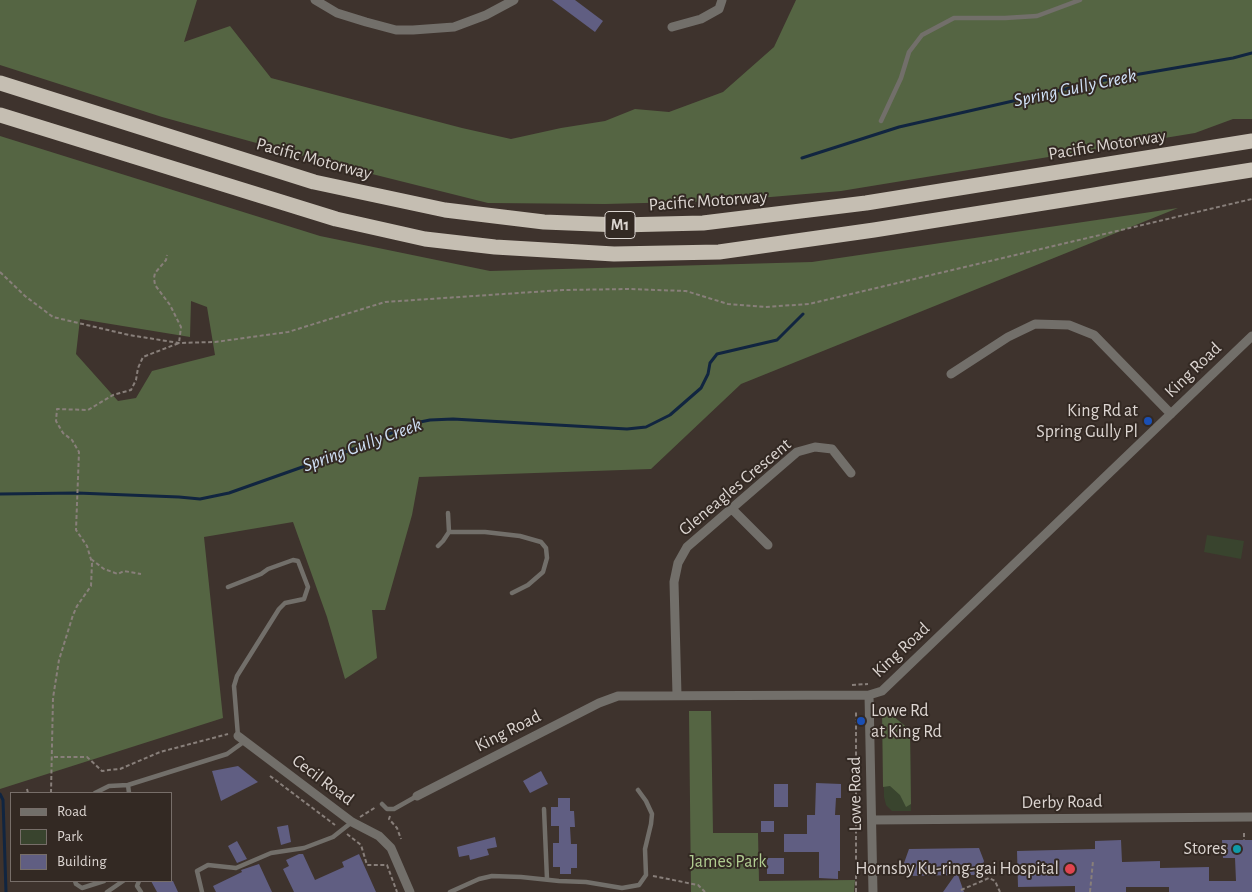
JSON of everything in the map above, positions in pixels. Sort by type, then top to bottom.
[{"type":"highway","name":"Pacific Motorway","points":[[0,83],[314,182],[445,210],[544,222],[620,225],[703,223],[866,203],[1252,141]]},
{"type":"highway","name":"M1","points":[[0,115],[336,219],[434,240],[496,248],[614,254],[736,250],[1252,170]]},
{"type":"street","points":[[315,0],[337,13],[366,22],[396,30],[413,30],[454,27],[486,15],[514,0]]},
{"type":"street","points":[[672,27],[701,19],[719,9],[722,0]]},
{"type":"street","points":[[951,374],[1008,337],[1035,324],[1069,325],[1094,335],[1171,414]]},
{"type":"street","name":"King Road","points":[[417,796],[599,703],[618,696],[869,695],[886,689],[1252,336]]},
{"type":"street","name":"Gleneagles Crescent","points":[[678,696],[674,582],[678,563],[687,547],[797,452],[815,447],[832,449],[852,473]]},
{"type":"street","points":[[732,509],[768,545]]},
{"type":"street","name":"Lowe Road","points":[[869,695],[873,892]]},
{"type":"street","name":"Cecil Road","points":[[241,739],[352,822],[379,836],[391,848],[410,892]]},
{"type":"street","name":"Derby Road","points":[[872,820],[1252,817]]},
{"type":"lane","points":[[881,121],[901,78],[909,52],[922,35],[954,18],[1037,16],[1080,0]]},
{"type":"lane","points":[[438,546],[449,532],[448,514]]},
{"type":"lane","points":[[449,532],[485,532],[520,536],[541,542],[546,548],[547,558],[543,572],[528,585],[512,593]]},
{"type":"lane","points":[[97,792],[109,786],[128,785],[227,754],[241,739],[234,686],[237,676],[279,609],[285,604],[304,599],[308,587],[298,561],[293,560],[228,587]]},
{"type":"lane","points":[[128,785],[130,792]]},
{"type":"lane","points":[[450,892],[479,879],[492,876],[586,882],[622,888],[639,886],[646,875],[645,849],[652,824],[652,814],[638,790]]},
{"type":"lane","points":[[382,804],[387,809],[394,809],[417,796]]},
{"type":"lane","points":[[544,809],[547,879]]},
{"type":"lane","points":[[202,892],[196,871],[208,865],[236,868],[271,852],[304,848],[333,837],[352,822]]},
{"type":"lane","points":[[75,882],[82,888],[101,882]]},
{"type":"lane","points":[[107,892],[122,882]]},
{"type":"path","points":[[0,272],[25,296],[53,317],[129,336],[179,343],[216,342],[288,332],[385,302],[563,290],[628,289],[686,291],[728,304],[765,307],[809,304],[1252,199]]},
{"type":"path","points":[[167,255],[166,260],[154,278],[155,285],[170,306],[181,327],[179,343]]},
{"type":"path","points":[[51,792],[53,698],[59,660],[73,615],[91,586],[91,559],[87,546],[76,530],[79,452],[72,440],[62,433],[56,421],[58,409],[88,410],[113,395],[131,390],[143,357],[179,343]]},
{"type":"path","points":[[91,559],[104,569],[118,574],[124,571],[141,574]]},
{"type":"path","points":[[856,711],[856,892]]},
{"type":"path","points":[[53,757],[86,757],[102,770],[109,770],[120,768],[160,752],[217,736],[226,734],[241,739]]},
{"type":"path","points":[[352,822],[382,804]]},
{"type":"path","points":[[394,809],[389,819],[397,828],[401,839]]},
{"type":"path","points":[[1244,833],[1244,840]]},
{"type":"path","points":[[1090,892],[1093,861]]},
{"type":"path","points":[[646,875],[698,885],[705,892]]},
{"type":"path","points":[[961,890],[989,878],[995,881],[1000,892]]},
{"type":"green space","points":[[0,0],[197,0],[184,42],[230,26],[271,78],[511,139],[605,121],[635,109],[669,112],[723,92],[774,47],[796,0],[1252,0],[1252,119],[1233,119],[1195,133],[841,191],[724,201],[605,204],[488,203],[340,166],[162,117],[0,65]]},
{"type":"green space","points":[[0,136],[320,236],[490,271],[812,262],[1178,208],[741,384],[651,469],[419,477],[412,515],[385,610],[372,610],[377,658],[345,679],[327,617],[293,522],[204,537],[223,718],[0,789]],"holes":[[[191,301],[207,307],[215,355],[152,371],[136,398],[118,401],[76,354],[80,319],[190,337]]]},
{"type":"green space","points":[[1207,535],[1244,541],[1241,559],[1204,552]]},
{"type":"green space","points":[[882,707],[910,730],[911,811],[892,811],[886,805],[884,797]]},
{"type":"green space","points":[[882,707],[910,730],[911,804],[906,807],[900,795],[890,786],[883,787]]},
{"type":"green space","name":"James Park","points":[[689,711],[711,711],[713,833],[758,833],[759,881],[855,880],[854,892],[691,892]]},
{"type":"building","points":[[552,0],[575,0],[603,21],[595,32]]},
{"type":"building","points":[[238,766],[258,782],[221,801],[212,771]]},
{"type":"building","points":[[541,771],[548,784],[530,793],[523,781]]},
{"type":"building","points":[[816,783],[841,784],[841,798],[836,798],[835,815],[840,815],[840,871],[838,871],[838,879],[819,878],[819,852],[784,852],[784,834],[807,834],[807,815],[815,815]]},
{"type":"building","points":[[774,784],[788,784],[788,807],[774,807]]},
{"type":"building","points":[[558,798],[570,798],[570,811],[574,811],[575,827],[570,827],[571,844],[577,844],[577,868],[571,868],[571,874],[560,874],[560,867],[553,867],[553,843],[559,843],[559,826],[551,826],[551,807],[558,807]]},
{"type":"building","points":[[761,821],[774,821],[774,832],[761,832]]},
{"type":"building","points":[[288,825],[291,842],[281,845],[277,827]]},
{"type":"building","points":[[495,837],[497,847],[487,849],[489,855],[470,860],[469,855],[459,857],[457,847]]},
{"type":"building","points":[[1121,840],[1122,862],[1160,861],[1160,868],[1209,867],[1209,881],[1236,881],[1235,858],[1223,858],[1222,840],[1252,840],[1252,892],[1169,892],[1169,887],[1126,887],[1126,892],[1075,892],[1075,886],[1018,887],[1017,851],[1095,849],[1095,841]]},
{"type":"building","points":[[237,841],[247,859],[237,863],[228,846]]},
{"type":"building","points":[[979,848],[984,861],[980,875],[958,875],[964,892],[943,892],[955,875],[910,876],[904,863],[909,849]]},
{"type":"building","points":[[303,854],[315,880],[344,867],[342,862],[359,854],[376,892],[294,892],[283,869],[289,866],[286,860]]},
{"type":"building","points":[[767,858],[784,858],[784,874],[767,874]]},
{"type":"building","points":[[259,864],[272,892],[216,892],[213,886],[242,872],[241,870]]},
{"type":"building","points":[[173,881],[178,892],[157,892],[152,882]]},
{"type":"waterway","name":"Spring Gully Creek","points":[[802,158],[899,127],[1105,80],[1252,53]]},
{"type":"waterway","name":"Spring Gully Creek","points":[[0,494],[77,493],[200,499],[229,493],[356,448],[415,423],[430,420],[453,419],[627,429],[646,427],[670,415],[701,388],[708,374],[710,363],[717,354],[777,340],[803,314]]},
{"type":"waterway","points":[[0,794],[3,800],[6,892]]},
{"type":"place","name":"King Rd at Spring Gully Pl","points":[[1148,421]]},
{"type":"place","name":"Lowe Rd at King Rd","points":[[861,721]]},
{"type":"place","name":"Stores","points":[[1237,849]]},
{"type":"place","name":"Hornsby Ku-ring-gai Hospital","points":[[1070,869]]}]
